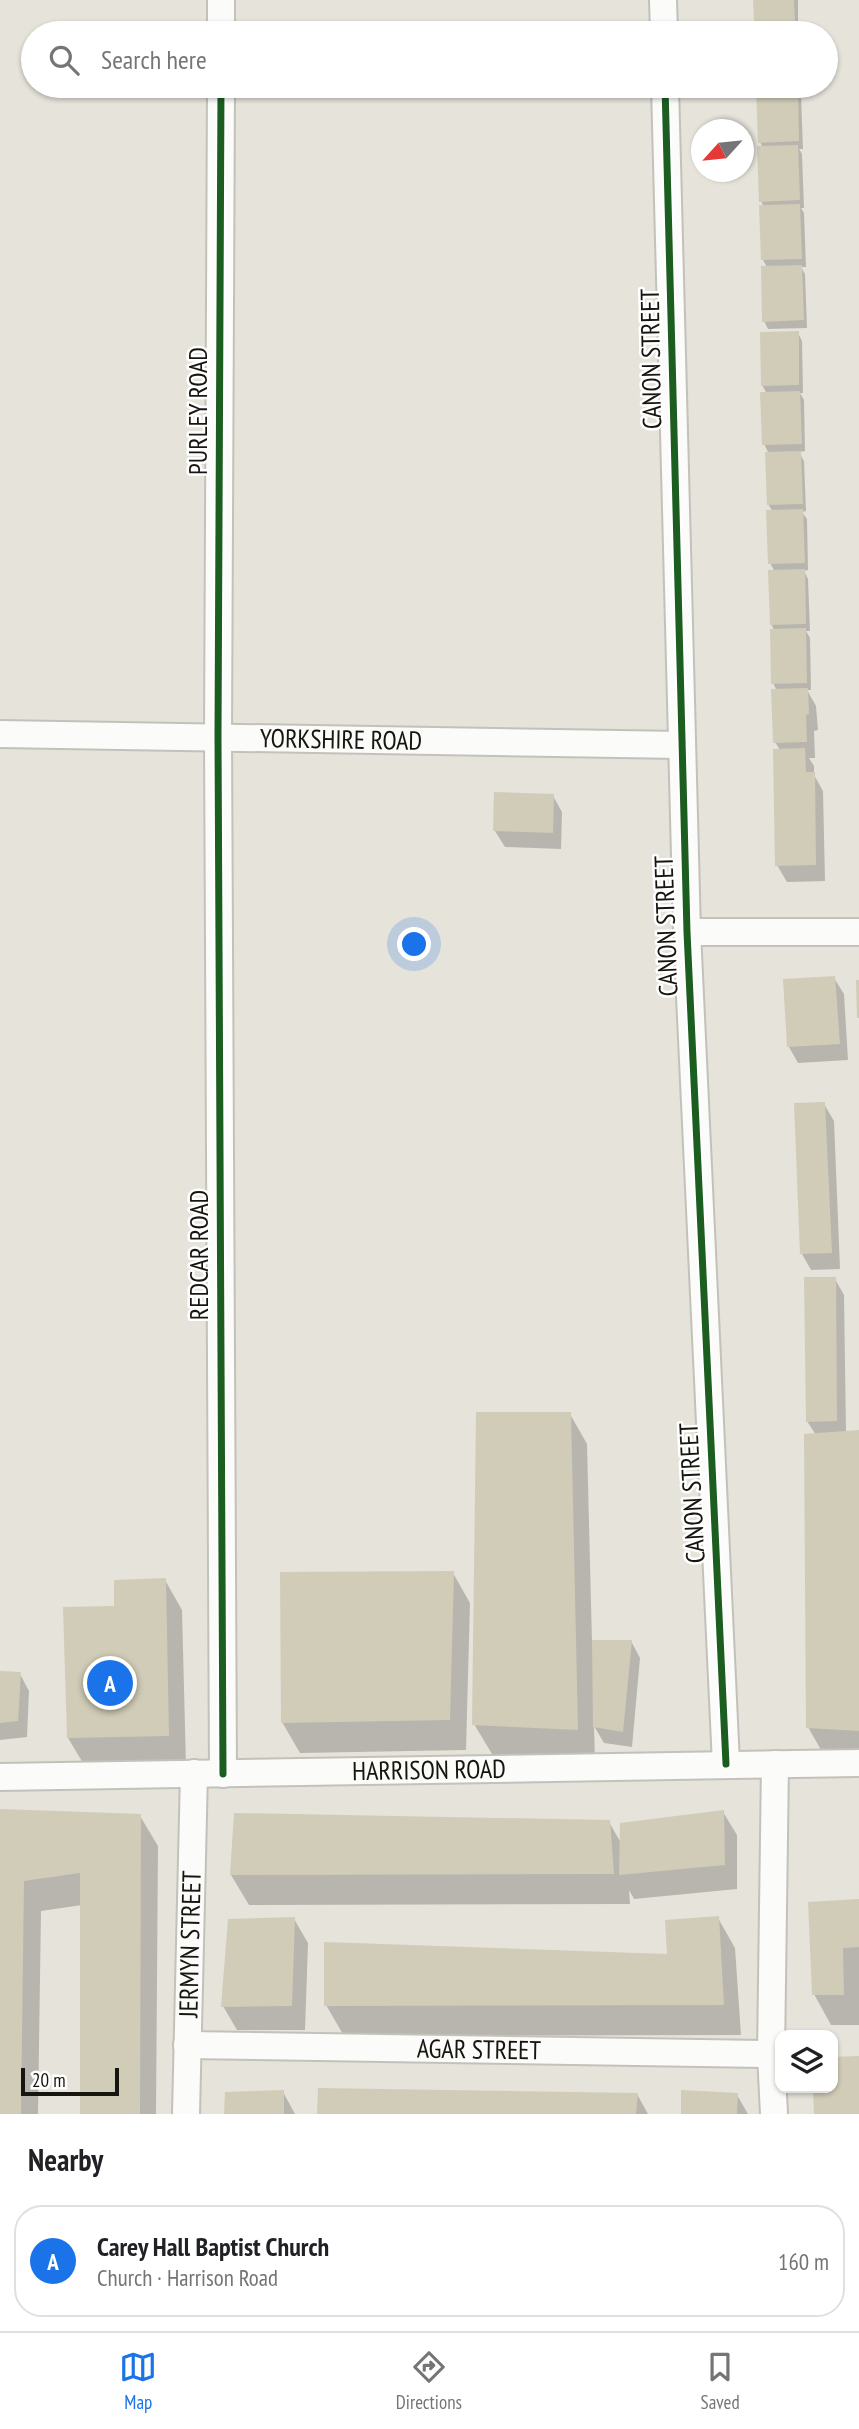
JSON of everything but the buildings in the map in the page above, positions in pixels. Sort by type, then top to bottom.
[{"type":"street","points":[[221,0],[221,21]]},
{"type":"street","points":[[663,0],[664,21]]},
{"type":"street","name":"PURLEY ROAD","points":[[218,737],[221,98]]},
{"type":"street","name":"CANON STREET","points":[[665,98],[687,932],[726,1764]]},
{"type":"street","name":"YORKSHIRE ROAD","points":[[0,734],[681,745]]},
{"type":"street","name":"REDCAR ROAD","points":[[218,737],[223,1774]]},
{"type":"street","points":[[687,932],[859,932]]},
{"type":"street","name":"HARRISON ROAD","points":[[0,1777],[859,1763]]},
{"type":"street","points":[[774,2114],[771,2054],[775,1764]]},
{"type":"street","name":"JERMYN STREET","points":[[186,2114],[194,1773]]},
{"type":"street","name":"AGAR STREET","points":[[187,2045],[771,2054]]},
{"type":"cycle path","points":[[221,98],[218,736],[223,1774]]},
{"type":"cycle path","points":[[665,98],[687,932],[726,1764]]},
{"type":"place","name":"Carey Hall Baptist Church","points":[[110,1683]]}]
